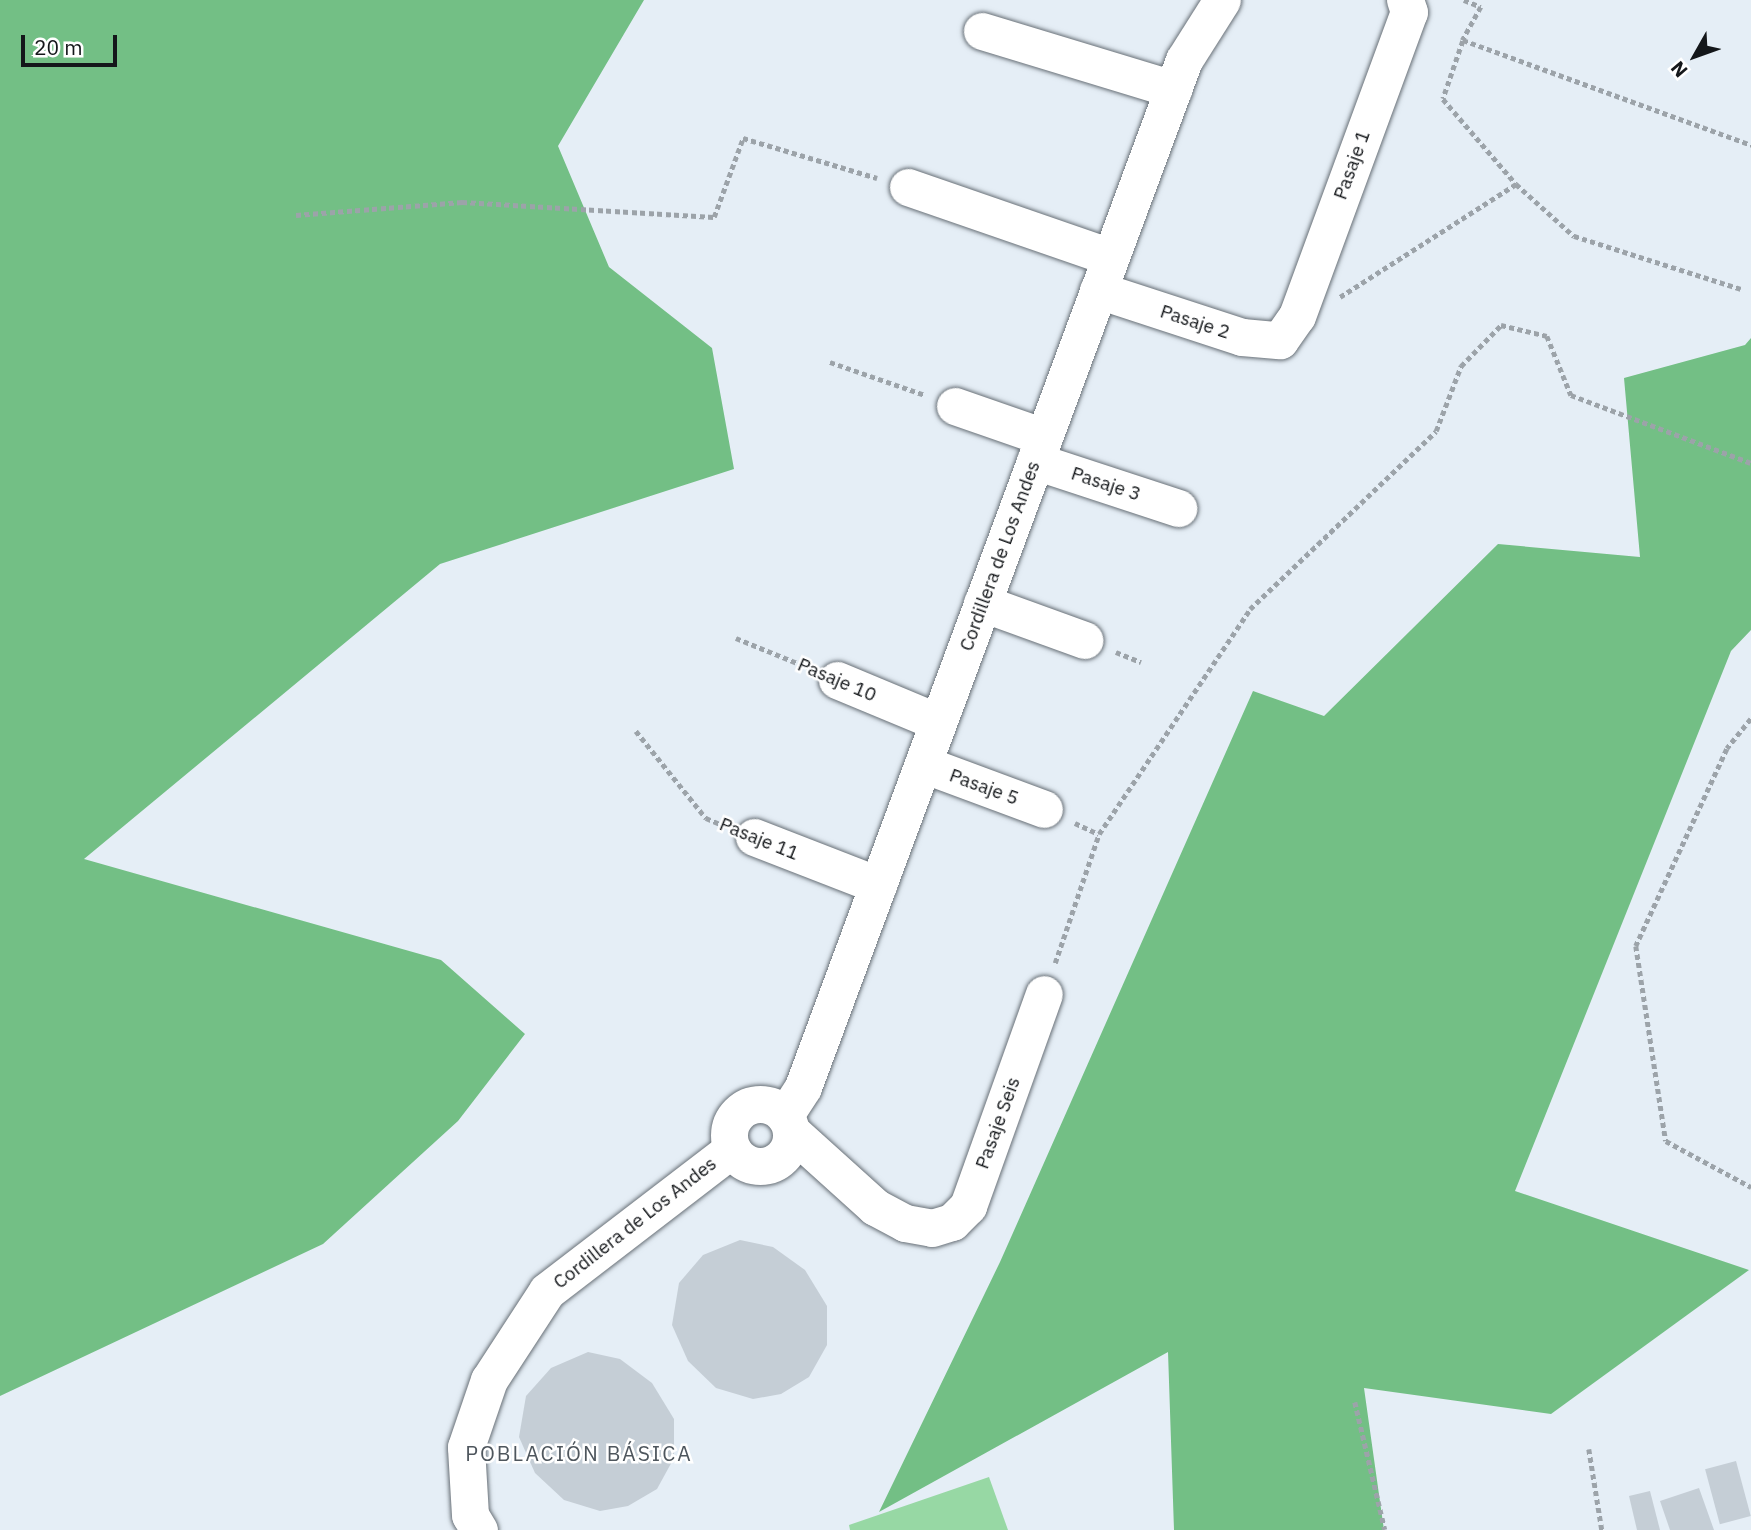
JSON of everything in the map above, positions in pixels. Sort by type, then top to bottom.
[{"type":"street","name":"Cordillera de Los Andes","points":[[789,1124],[770,1105],[744,1109],[729,1130],[732,1149],[743,1162],[769,1165],[789,1149],[789,1124],[1173,89],[1184,60],[1222,0]]},
{"type":"street","name":"Pasaje 1","points":[[1290,330],[1409,12],[1405,0]]},
{"type":"street","points":[[982,31],[1173,89]]},
{"type":"street","name":"Pasaje 2","points":[[908,187],[1264,342],[1280,340],[1290,330]]},
{"type":"street","name":"Pasaje 3","points":[[956,406],[1040,449],[1178,508]]},
{"type":"street","points":[[982,603],[1084,640]]},
{"type":"street","name":"Pasaje 10","points":[[838,680],[938,722]]},
{"type":"street","name":"Pasaje 5","points":[[923,764],[1044,809]]},
{"type":"street","name":"Pasaje 11","points":[[754,837],[878,886]]},
{"type":"street","name":"Pasaje Seis","points":[[789,1124],[875,1207],[905,1223],[932,1228],[952,1222],[968,1206],[1044,994]]},
{"type":"street","name":"Cordillera de Los Andes","points":[[479,1530],[470,1515],[466,1447],[489,1380],[547,1291],[732,1149]]},
{"type":"path","points":[[1464,0],[1481,7],[1463,40],[1443,99],[1516,184],[1574,236],[1741,289]]},
{"type":"path","points":[[1463,40],[1751,145]]},
{"type":"path","points":[[296,215],[462,202],[714,218],[743,138],[908,187]]},
{"type":"path","points":[[1336,300],[1516,184]]},
{"type":"path","points":[[1044,994],[1099,834],[1250,609],[1436,431],[1461,366],[1502,326],[1547,336],[1571,395],[1751,463]]},
{"type":"path","points":[[830,362],[956,406]]},
{"type":"path","name":"Pasaje 10","points":[[736,638],[838,680]]},
{"type":"path","points":[[1751,719],[1727,748],[1636,946],[1666,1142],[1751,1187]]},
{"type":"path","name":"Pasaje 11","points":[[636,731],[706,818],[754,837]]},
{"type":"path","points":[[1355,1402],[1385,1530]]},
{"type":"path","points":[[1589,1449],[1602,1530]]},
{"type":"green space","points":[[0,0],[644,0],[558,146],[609,267],[712,348],[734,469],[440,564],[84,859],[441,960],[525,1034],[458,1121],[323,1244],[0,1396]]},
{"type":"green space","points":[[1751,338],[1751,630],[1731,651],[1515,1191],[1749,1270],[1551,1414],[1364,1388],[1384,1530],[1174,1530],[1168,1352],[879,1512],[1000,1262],[1253,691],[1324,716],[1498,544],[1640,557],[1624,378],[1745,345]]},
{"type":"green space","points":[[989,1477],[1008,1530],[850,1530],[849,1525]]},
{"type":"building","points":[[740,1240],[773,1247],[805,1270],[827,1306],[827,1345],[809,1377],[781,1394],[753,1399],[716,1388],[688,1361],[672,1325],[679,1283],[703,1255]]},
{"type":"building","points":[[588,1352],[620,1359],[652,1383],[674,1419],[674,1458],[657,1489],[628,1506],[600,1511],[564,1500],[535,1473],[519,1437],[526,1396],[551,1368]]},
{"type":"building","points":[[1736,1461],[1751,1516],[1720,1524],[1705,1469]]},
{"type":"building","points":[[1699,1488],[1714,1530],[1670,1530],[1660,1501]]},
{"type":"building","points":[[1650,1491],[1660,1530],[1637,1530],[1629,1496]]},
{"type":"district","name":"POBLACIÓN BÁSICA","points":[[579,1453]]}]
